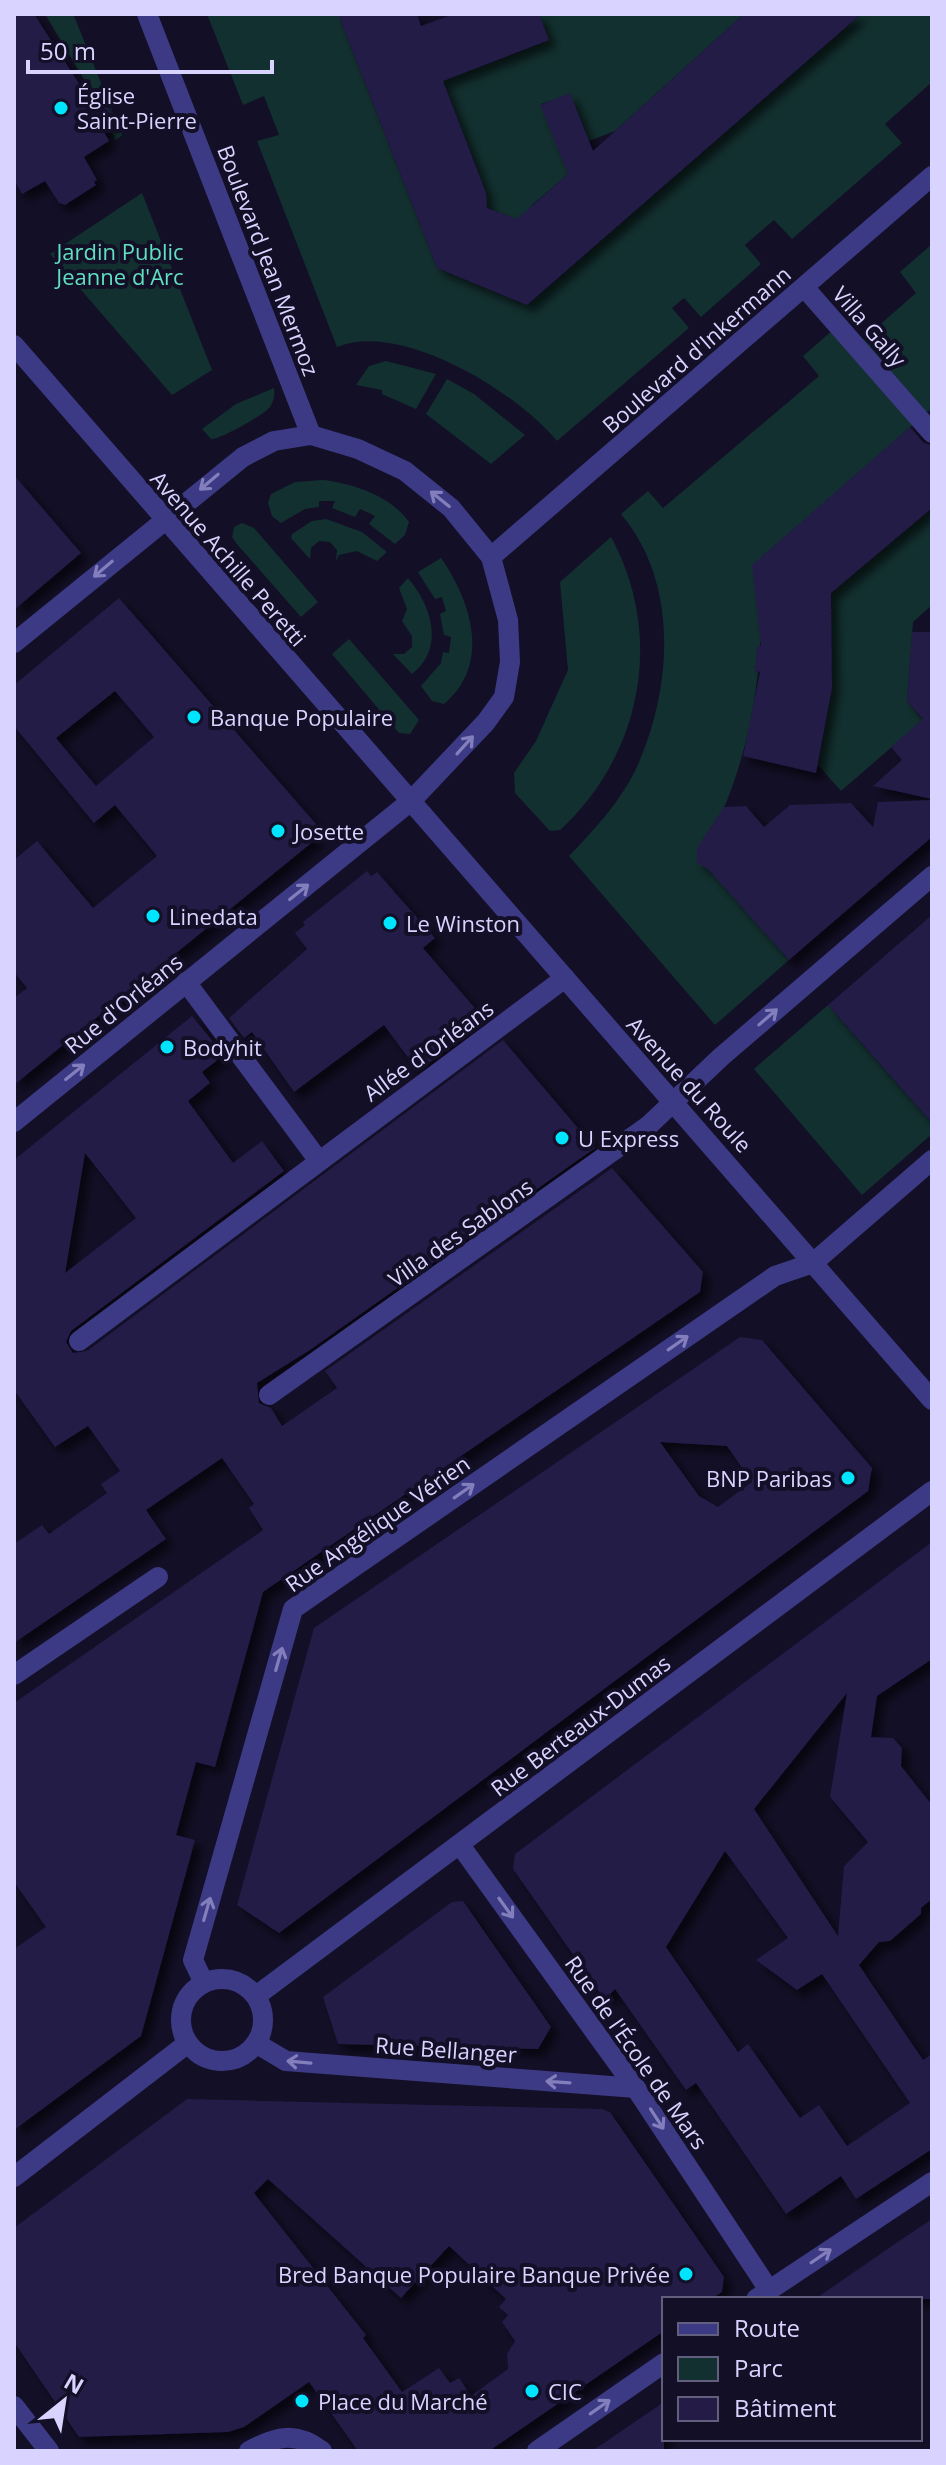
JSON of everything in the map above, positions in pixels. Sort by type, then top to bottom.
[{"type":"street","name":"Boulevard Jean Mermoz","points":[[147,14],[311,435]]},
{"type":"street","name":"Boulevard d'Inkermann","points":[[491,557],[932,176]]},
{"type":"street","name":"Villa Gally","points":[[804,287],[932,433]]},
{"type":"street","name":"Avenue Achille Peretti","points":[[14,345],[164,521],[411,801]]},
{"type":"street","points":[[14,643],[243,457],[274,441],[311,435],[358,449],[405,471],[451,508],[491,557]]},
{"type":"street","name":"Rue d'Orléans","points":[[14,1122],[411,801],[478,732],[504,697],[510,662],[508,620],[491,557]]},
{"type":"street","name":"Avenue du Roule","points":[[411,801],[932,1400]]},
{"type":"street","name":"Villa des Sablons","points":[[269,1395],[605,1160],[675,1104],[721,1057],[932,876]]},
{"type":"street","name":"Allée d'Orléans","points":[[79,1341],[565,978]]},
{"type":"street","points":[[186,982],[319,1161]]},
{"type":"street","points":[[813,1263],[932,1160]]},
{"type":"street","name":"Rue Angélique Vérien","points":[[204,1983],[193,1960],[293,1609],[775,1276],[813,1263]]},
{"type":"street","name":"Rue Berteaux-Dumas","points":[[256,1996],[932,1491]]},
{"type":"street","points":[[14,1675],[158,1577]]},
{"type":"street","name":"Rue de l'École de Mars","points":[[460,1845],[636,2088],[762,2294]]},
{"type":"street","points":[[223,1978],[242,1983],[256,1996],[263,2012],[263,2028],[257,2044],[242,2057],[222,2061],[203,2056],[188,2043],[181,2027],[182,2009],[190,1994],[204,1983],[223,1978]]},
{"type":"street","points":[[14,2177],[188,2043]]},
{"type":"street","name":"Rue Bellanger","points":[[257,2044],[286,2061],[636,2088]]},
{"type":"street","points":[[762,2294],[932,2182]]},
{"type":"street","points":[[537,2451],[662,2364]]},
{"type":"street","points":[[14,2406],[49,2451]]},
{"type":"street","points":[[249,2451],[274,2438],[286,2436],[306,2441],[322,2451]]},
{"type":"green space","points":[[45,14],[74,16],[122,135],[116,140],[108,126],[112,117],[110,109],[98,103]]},
{"type":"green space","points":[[207,14],[338,14],[437,268],[527,305],[861,14],[932,14],[932,82],[885,124],[902,143],[792,239],[774,220],[745,245],[761,264],[701,317],[684,298],[672,308],[689,328],[557,441],[515,402],[487,383],[424,352],[363,341],[337,347],[257,141],[279,135],[264,96],[243,105]]},
{"type":"green space","points":[[539,14],[744,14],[615,131],[589,141],[570,94],[541,104],[568,174],[532,205],[525,223],[485,207],[486,193],[443,81],[549,40]]},
{"type":"green space","name":"Jardin Public Jeanne d'Arc","points":[[142,193],[212,370],[172,395],[50,254]]},
{"type":"green space","points":[[932,244],[932,408],[753,565],[761,640],[750,722],[732,787],[722,811],[700,846],[697,862],[709,868],[789,960],[715,1025],[569,856],[597,826],[630,781],[648,738],[663,672],[661,605],[653,572],[640,542],[621,514],[648,491],[663,508],[819,376],[803,356],[833,330],[851,350],[916,293],[900,272]]},
{"type":"green space","points":[[386,361],[436,374],[416,409],[382,394],[382,390],[356,385],[369,366]]},
{"type":"green space","points":[[447,379],[474,394],[525,435],[491,464],[426,414]]},
{"type":"green space","points":[[274,388],[270,407],[259,416],[223,436],[211,439],[202,429],[236,404]]},
{"type":"green space","points":[[323,480],[346,484],[382,498],[409,522],[405,535],[395,544],[369,524],[375,516],[360,509],[355,517],[332,508],[335,501],[319,501],[319,507],[305,509],[281,523],[272,516],[268,503],[271,494],[295,482]]},
{"type":"green space","points":[[932,508],[932,605],[913,622],[907,701],[923,720],[841,791],[818,765],[832,688],[831,593]]},
{"type":"green space","points":[[326,519],[362,532],[387,552],[377,561],[357,551],[339,555],[336,561],[337,550],[330,542],[319,541],[311,548],[310,559],[291,538],[292,534],[312,521]]},
{"type":"green space","points":[[242,523],[254,528],[318,602],[301,617],[232,537],[234,527]]},
{"type":"green space","points":[[611,537],[628,575],[637,614],[640,653],[636,692],[626,730],[610,766],[588,800],[560,830],[550,831],[515,793],[514,773],[536,741],[568,670],[560,582]]},
{"type":"green space","points":[[441,558],[461,593],[472,632],[468,670],[459,688],[444,704],[432,701],[421,686],[441,663],[443,652],[449,653],[451,637],[444,635],[440,614],[446,611],[442,597],[435,599],[418,572]]},
{"type":"green space","points":[[408,578],[429,614],[432,640],[422,664],[412,674],[393,654],[404,654],[412,647],[412,636],[402,621],[407,609],[399,588]]},
{"type":"green space","points":[[349,639],[419,720],[410,734],[399,733],[332,654]]},
{"type":"green space","points":[[828,1005],[932,1123],[932,1134],[862,1195],[754,1069]]},
{"type":"building","name":"Église Saint-Pierre","points":[[14,14],[34,14],[89,99],[107,106],[111,113],[110,128],[104,132],[109,141],[84,157],[97,180],[94,182],[96,185],[65,205],[59,203],[45,181],[22,194],[14,180]]},
{"type":"building","points":[[338,14],[417,14],[421,26],[454,14],[539,14],[549,40],[443,81],[486,193],[487,208],[517,219],[568,174],[540,105],[570,93],[593,151],[744,14],[861,14],[527,305],[437,268]]},
{"type":"building","points":[[910,427],[923,442],[932,446],[932,508],[831,593],[832,688],[816,773],[743,756],[760,672],[755,671],[757,646],[761,646],[752,565]]},
{"type":"building","points":[[14,475],[81,553],[14,610]]},
{"type":"building","points":[[119,598],[316,824],[315,840],[14,1085],[14,998],[27,988],[14,972],[14,860],[37,841],[93,908],[157,856],[115,805],[94,823],[14,726],[14,685]],"holes":[[[115,691],[154,737],[96,786],[56,738]]]},
{"type":"building","points":[[912,632],[932,632],[932,799],[873,786],[902,760],[891,747],[923,719],[907,701]]},
{"type":"building","points":[[932,800],[932,837],[789,960],[708,869],[697,863],[697,848],[724,807],[746,806],[764,827],[790,805],[851,803],[873,827],[878,802]]},
{"type":"building","points":[[367,871],[371,876],[377,872],[435,938],[423,948],[486,1021],[418,1071],[384,1025],[294,1092],[252,1032],[244,1038],[229,1018],[307,949],[295,933],[305,925],[303,922]]},
{"type":"building","points":[[932,915],[932,1123],[828,1005]]},
{"type":"building","points":[[192,1016],[224,1055],[202,1072],[210,1083],[188,1101],[233,1163],[262,1141],[284,1171],[71,1331],[66,1342],[73,1353],[87,1351],[503,1040],[595,1148],[310,1350],[257,1383],[259,1403],[271,1408],[282,1426],[337,1388],[325,1371],[612,1168],[703,1272],[700,1292],[263,1592],[215,1767],[196,1762],[176,1835],[195,1840],[141,2036],[14,2130],[14,1949],[46,1927],[14,1882],[14,1703],[263,1530],[249,1508],[254,1504],[222,1458],[146,1510],[166,1539],[14,1643],[14,1544],[42,1525],[49,1534],[107,1493],[101,1484],[120,1471],[88,1426],[55,1447],[14,1390],[14,1160]],"holes":[[[85,1153],[136,1218],[65,1273]]]},
{"type":"building","points":[[740,1337],[762,1340],[872,1468],[868,1491],[279,1933],[237,1905],[314,1628]],"holes":[[[660,1442],[727,1446],[752,1482],[718,1507],[699,1496]]]},
{"type":"building","points":[[932,1542],[932,1659],[877,1696],[871,1737],[893,1738],[902,1748],[901,1766],[932,1805],[932,1899],[921,1908],[921,1914],[890,1941],[879,1942],[859,1965],[923,2060],[932,2054],[932,2149],[856,2199],[841,2176],[786,2214],[696,2083],[686,2090],[615,1989],[605,2000],[513,1869],[515,1854]],"holes":[[[847,1693],[830,1797],[868,1842],[844,1866],[838,1936],[754,1809]],[[725,1851],[788,1938],[756,1960],[797,1990],[822,1974],[910,2103],[847,2146],[819,2105],[800,2118],[748,2044],[738,2052],[666,1947]]]},
{"type":"building","points":[[463,1901],[551,2027],[538,2049],[338,2044],[323,1997],[452,1902]]},
{"type":"building","points":[[187,2099],[602,2109],[610,2112],[724,2277],[722,2292],[714,2297],[662,2297],[662,2332],[489,2451],[358,2451],[309,2382],[244,2427],[228,2432],[79,2437],[14,2342],[14,2228]],"holes":[[[268,2179],[401,2298],[449,2246],[506,2299],[499,2307],[508,2315],[502,2322],[515,2341],[507,2354],[508,2369],[471,2396],[459,2378],[450,2383],[439,2368],[402,2392],[363,2338],[366,2335],[254,2193]]]},
{"type":"building","points":[[932,2219],[932,2299],[818,2297]]},
{"type":"building","points":[[662,2403],[664,2451],[592,2451]]},
{"type":"place","name":"Église Saint-Pierre","points":[[61,108]]},
{"type":"place","name":"Banque Populaire","points":[[194,717]]},
{"type":"place","name":"Josette","points":[[278,831]]},
{"type":"place","name":"Linedata","points":[[153,916]]},
{"type":"place","name":"Le Winston","points":[[390,923]]},
{"type":"place","name":"Bodyhit","points":[[167,1047]]},
{"type":"place","name":"U Express","points":[[562,1138]]},
{"type":"place","name":"BNP Paribas","points":[[848,1478]]},
{"type":"place","name":"Bred Banque Populaire Banque Privée","points":[[686,2274]]},
{"type":"place","name":"CIC","points":[[532,2391]]},
{"type":"place","name":"Place du Marché","points":[[302,2401]]}]
